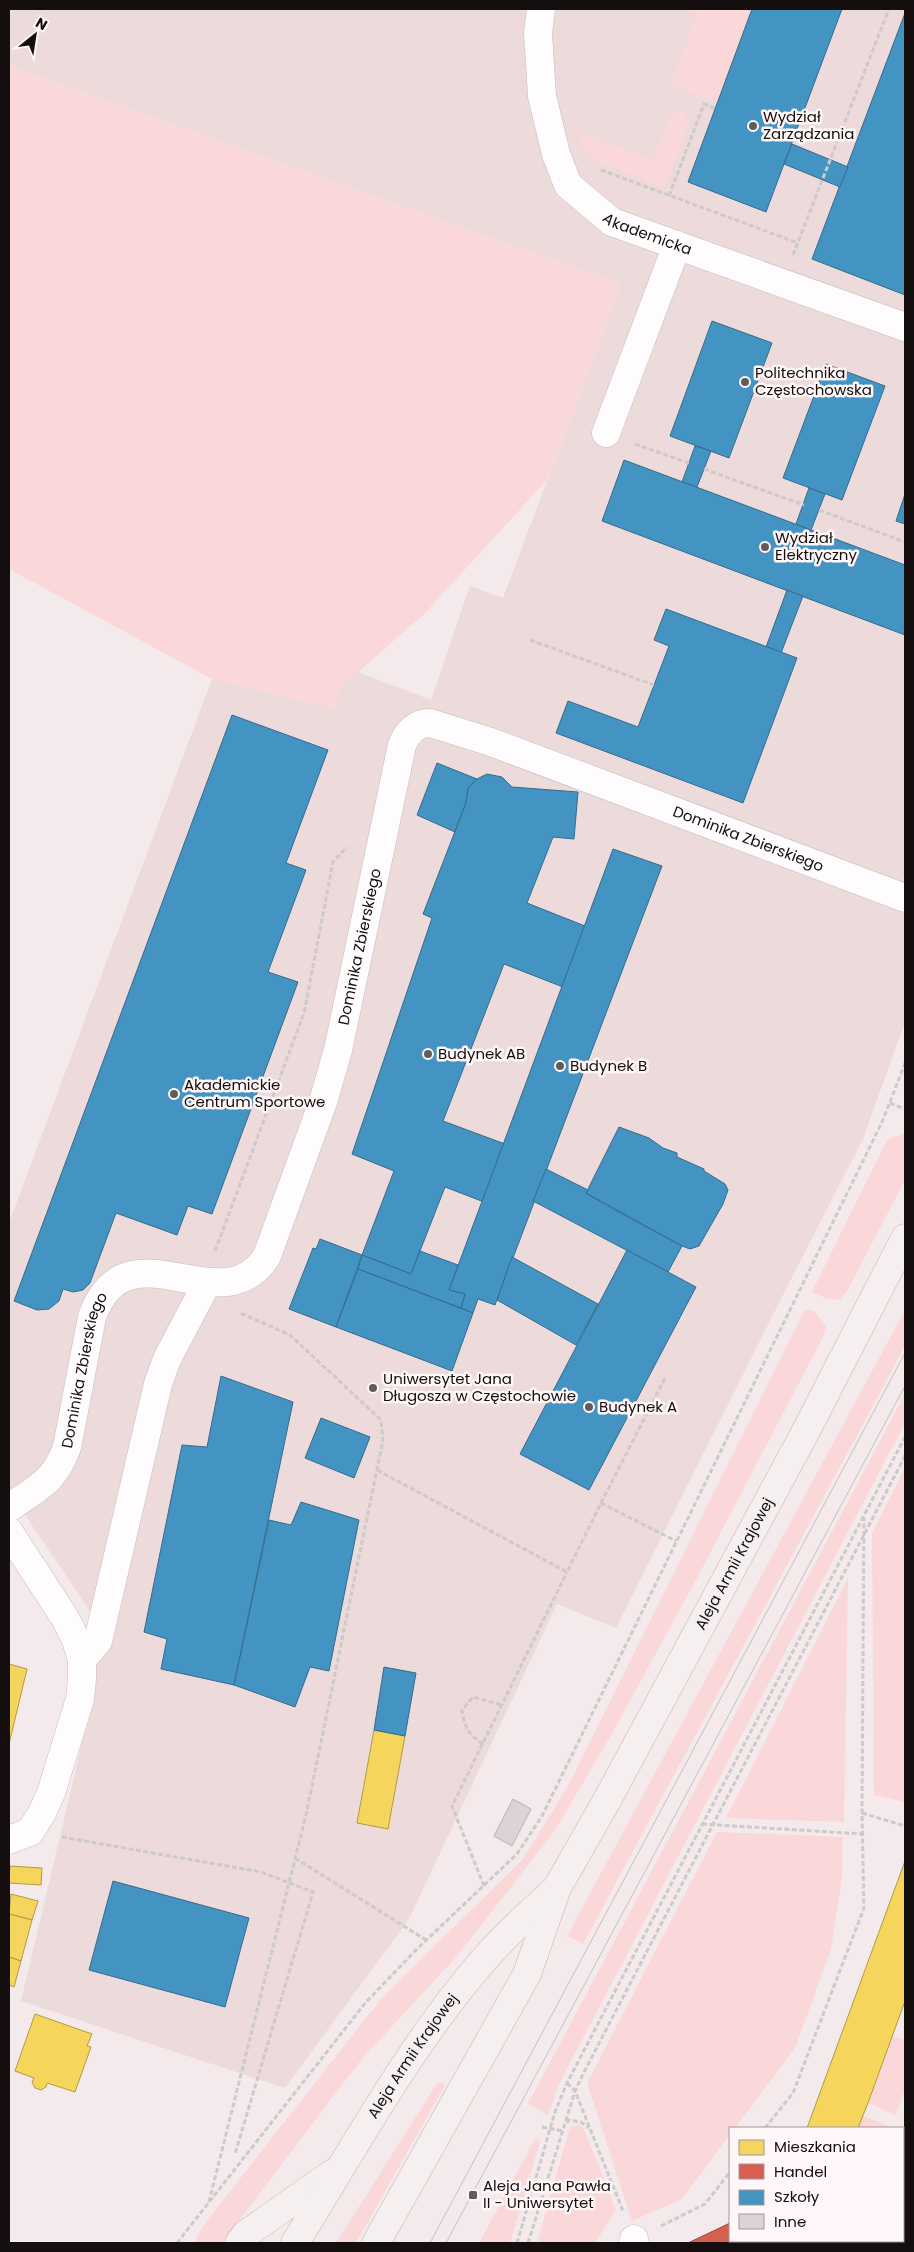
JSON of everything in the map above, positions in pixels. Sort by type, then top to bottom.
[{"type":"main road","name":"Aleja Armii Krajowej","points":[[376,2243],[528,1974],[557,1888],[606,1802],[807,1429],[905,1238]]},
{"type":"main road","name":"Aleja Armii Krajowej","points":[[295,2243],[389,2092],[455,1996],[490,1952],[557,1888]]},
{"type":"main road","points":[[239,2243],[246,2234],[342,2166]]},
{"type":"street","name":"Akademicka","points":[[541,9],[538,33],[542,96],[556,154],[568,186],[612,222],[905,327]]},
{"type":"street","points":[[606,433],[677,244]]},
{"type":"street","name":"Dominika Zbierskiego","points":[[9,1508],[46,1482],[59,1467],[67,1447],[92,1317],[104,1292],[117,1280],[145,1272],[162,1273],[205,1282],[231,1282],[250,1275],[262,1264],[271,1248],[331,1076],[402,745],[409,732],[418,725],[430,723],[491,742],[905,898]]},
{"type":"street","points":[[82,1660],[98,1641],[158,1384],[167,1359],[205,1282]]},
{"type":"street","points":[[9,1532],[65,1618],[76,1640],[82,1660],[80,1699],[51,1793],[42,1813],[19,1836]]},
{"type":"path","points":[[783,282],[890,9]]},
{"type":"path","points":[[669,196],[704,104],[714,108]]},
{"type":"path","points":[[598,169],[798,243]]},
{"type":"path","points":[[606,433],[689,463]]},
{"type":"path","points":[[704,468],[804,505]]},
{"type":"path","points":[[819,510],[905,542]]},
{"type":"path","points":[[530,640],[654,685]]},
{"type":"path","points":[[208,2205],[295,1858],[383,1440],[381,1420],[290,1336],[260,1320],[225,1308],[205,1282],[304,1013],[333,862],[352,843]]},
{"type":"path","points":[[177,2243],[366,2002],[426,1940],[517,1854],[542,1816],[890,1103],[905,1063]]},
{"type":"path","points":[[890,1103],[905,1109]]},
{"type":"path","points":[[484,1886],[452,1806],[601,1503],[666,1376]]},
{"type":"path","points":[[517,2243],[550,2129],[566,2082],[905,1437]]},
{"type":"path","points":[[528,2243],[575,2091],[905,1456]]},
{"type":"path","points":[[377,1470],[567,1572]]},
{"type":"path","points":[[601,1503],[676,1541]]},
{"type":"path","points":[[766,2127],[793,2093],[864,1908],[862,1813],[864,1516]]},
{"type":"path","points":[[482,1744],[464,1726],[462,1710],[473,1697],[502,1705]]},
{"type":"path","points":[[862,1813],[905,1826]]},
{"type":"path","points":[[702,1824],[863,1834]]},
{"type":"path","points":[[19,1836],[260,1872],[313,1892],[235,2154]]},
{"type":"path","points":[[295,1858],[426,1940]]},
{"type":"path","points":[[566,2082],[575,2091],[634,2241],[705,2204],[729,2173]]},
{"type":"path","points":[[563,2131],[569,2120],[581,2122],[590,2129]]},
{"type":"path","points":[[542,2127],[563,2131]]},
{"type":"shaded area","name":"Uniwersytet Jana Długosza w Częstochowie","points":[[9,9],[905,9],[905,1022],[863,1139],[616,1628],[557,1604],[409,1919],[285,2088],[21,2001],[88,1718],[91,1613],[9,1491],[9,1223],[212,679],[335,708],[339,689],[358,672],[431,700],[470,586],[503,598],[621,284],[9,66]]},
{"type":"shaded area","points":[[686,9],[752,9],[717,101],[670,86],[696,15]]},
{"type":"shaded area","points":[[9,66],[621,284],[547,480],[424,614],[339,689],[335,708],[212,679],[9,569]]},
{"type":"shaded area","points":[[673,109],[687,115],[685,119],[690,122],[665,187],[592,160],[586,154],[577,131],[653,160]]},
{"type":"shaded area","points":[[905,1133],[905,1180],[847,1291],[839,1300],[825,1298],[812,1292],[887,1140]]},
{"type":"shaded area","points":[[805,1309],[814,1311],[826,1326],[824,1335],[696,1580],[610,1737],[554,1832],[457,1956],[361,2060],[222,2243],[198,2243],[196,2237],[209,2218],[381,1999],[523,1859],[568,1786]]},
{"type":"shaded area","points":[[905,1310],[905,1346],[583,1944],[567,1936]]},
{"type":"shaded area","points":[[905,1394],[905,1423],[558,2086],[548,2115],[528,2104]]},
{"type":"shaded area","points":[[905,1468],[905,1802],[874,1795],[872,1533]]},
{"type":"shaded area","points":[[848,1578],[844,1822],[726,1818]]},
{"type":"shaded area","points":[[717,1832],[843,1837],[842,1878],[831,1949],[795,2048],[736,2127],[729,2127],[729,2135],[682,2199],[632,2221],[587,2083]]},
{"type":"shaded area","points":[[892,2036],[905,2040],[905,2089],[896,2115],[868,2103]]},
{"type":"shaded area","points":[[438,2082],[445,2085],[356,2243],[336,2243]]},
{"type":"shaded area","points":[[863,2116],[892,2127],[858,2127]]},
{"type":"shaded area","points":[[578,2124],[584,2129],[616,2210],[595,2243],[537,2243],[570,2127]]},
{"type":"shaded area","points":[[535,2139],[540,2142],[510,2243],[479,2243]]},
{"type":"building: Mieszkania","points":[[9,1664],[27,1669],[9,1744]]},
{"type":"building: Mieszkania","points":[[374,1730],[405,1736],[388,1829],[357,1823]]},
{"type":"building: Mieszkania","points":[[905,1861],[905,2001],[868,2103],[858,2127],[807,2127]]},
{"type":"building: Mieszkania","points":[[10,1866],[42,1868],[41,1885],[9,1883]]},
{"type":"building: Mieszkania","points":[[11,1894],[38,1901],[32,1920],[9,1914]]},
{"type":"building: Mieszkania","points":[[9,1914],[32,1920],[21,1961],[9,1957]]},
{"type":"building: Mieszkania","points":[[9,1957],[21,1961],[14,1987],[9,1985]]},
{"type":"building: Mieszkania","points":[[35,2014],[92,2034],[87,2046],[91,2047],[75,2092],[47,2083],[46,2087],[41,2090],[35,2088],[32,2082],[34,2078],[15,2071]]},
{"type":"building: Handel","points":[[729,2223],[729,2242],[786,2243],[688,2243]]},
{"type":"building: Szkoły","name":"Wydział Zarządzania","points":[[752,9],[842,9],[766,212],[688,182]]},
{"type":"building: Szkoły","points":[[905,13],[905,295],[812,259]]},
{"type":"building: Szkoły","points":[[792,144],[848,167],[840,187],[784,164]]},
{"type":"building: Szkoły","points":[[712,321],[772,343],[729,458],[670,436]]},
{"type":"building: Szkoły","points":[[826,364],[885,386],[842,500],[783,478]]},
{"type":"building: Szkoły","points":[[695,446],[711,451],[697,487],[682,482]]},
{"type":"building: Szkoły","name":"Wydział Elektryczny","points":[[624,460],[905,565],[905,635],[602,521]]},
{"type":"building: Szkoły","points":[[809,488],[825,494],[811,530],[796,524]]},
{"type":"building: Szkoły","points":[[905,494],[905,524],[896,521]]},
{"type":"building: Szkoły","points":[[787,590],[803,596],[781,653],[766,647]]},
{"type":"building: Szkoły","points":[[666,609],[797,658],[743,803],[556,733],[568,701],[638,727],[669,646],[654,640]]},
{"type":"building: Szkoły","name":"Akademickie Centrum Sportowe","points":[[232,715],[328,750],[286,863],[306,870],[268,972],[298,982],[212,1214],[188,1206],[177,1235],[116,1213],[90,1283],[83,1290],[73,1292],[63,1289],[59,1301],[49,1309],[37,1310],[14,1301]]},
{"type":"building: Szkoły","points":[[437,763],[477,779],[468,788],[466,803],[455,832],[417,815]]},
{"type":"building: Szkoły","name":"Budynek AB","points":[[487,774],[502,777],[512,787],[578,792],[574,839],[553,837],[527,903],[585,926],[563,987],[504,964],[443,1121],[505,1144],[484,1202],[445,1187],[411,1274],[362,1255],[394,1171],[352,1154],[432,918],[423,914],[466,803],[468,788],[477,779]]},
{"type":"building: Szkoły","name":"Budynek B","points":[[613,849],[662,866],[495,1305],[478,1299],[473,1313],[461,1308],[465,1294],[449,1290]]},
{"type":"building: Szkoły","points":[[619,1127],[649,1138],[663,1148],[677,1153],[677,1157],[704,1169],[704,1171],[725,1184],[728,1190],[723,1204],[699,1246],[690,1249],[682,1246],[586,1193]]},
{"type":"building: Szkoły","points":[[546,1169],[588,1190],[586,1193],[604,1204],[682,1246],[668,1272],[533,1201]]},
{"type":"building: Szkoły","points":[[320,1239],[362,1255],[336,1327],[289,1309],[313,1248],[316,1249]]},
{"type":"building: Szkoły","name":"Budynek A","points":[[627,1250],[696,1287],[589,1490],[520,1454]]},
{"type":"building: Szkoły","points":[[420,1251],[458,1265],[449,1290],[465,1294],[461,1308],[358,1269],[362,1255],[411,1274]]},
{"type":"building: Szkoły","points":[[512,1257],[598,1304],[576,1345],[497,1300]]},
{"type":"building: Szkoły","points":[[358,1269],[473,1313],[452,1371],[336,1327]]},
{"type":"building: Szkoły","points":[[221,1376],[293,1402],[234,1685],[161,1669],[167,1639],[144,1632],[182,1445],[207,1447]]},
{"type":"building: Szkoły","points":[[321,1418],[370,1437],[354,1478],[305,1458]]},
{"type":"building: Szkoły","points":[[301,1502],[359,1520],[329,1671],[310,1667],[295,1707],[234,1685],[269,1520],[291,1525]]},
{"type":"building: Szkoły","points":[[384,1667],[416,1673],[405,1736],[374,1730]]},
{"type":"building: Szkoły","points":[[113,1881],[249,1918],[225,2007],[89,1970]]},
{"type":"building: Inne","points":[[513,1799],[531,1809],[512,1846],[494,1836]]},
{"type":"tram line","points":[[430,2243],[905,1353]]},
{"type":"tram line","points":[[446,2243],[905,1386]]},
{"type":"place","name":"Wydział Zarządzania","points":[[753,126]]},
{"type":"place","name":"Politechnika Częstochowska","points":[[745,382]]},
{"type":"place","name":"Wydział Elektryczny","points":[[765,547]]},
{"type":"place","name":"Budynek AB","points":[[428,1054]]},
{"type":"place","name":"Budynek B","points":[[560,1066]]},
{"type":"place","name":"Akademickie Centrum Sportowe","points":[[174,1094]]},
{"type":"place","name":"Uniwersytet Jana Długosza w Częstochowie","points":[[373,1388]]},
{"type":"place","name":"Budynek A","points":[[589,1407]]},
{"type":"place","name":"Aleja Jana Pawła II - Uniwersytet","points":[[473,2195]]}]
